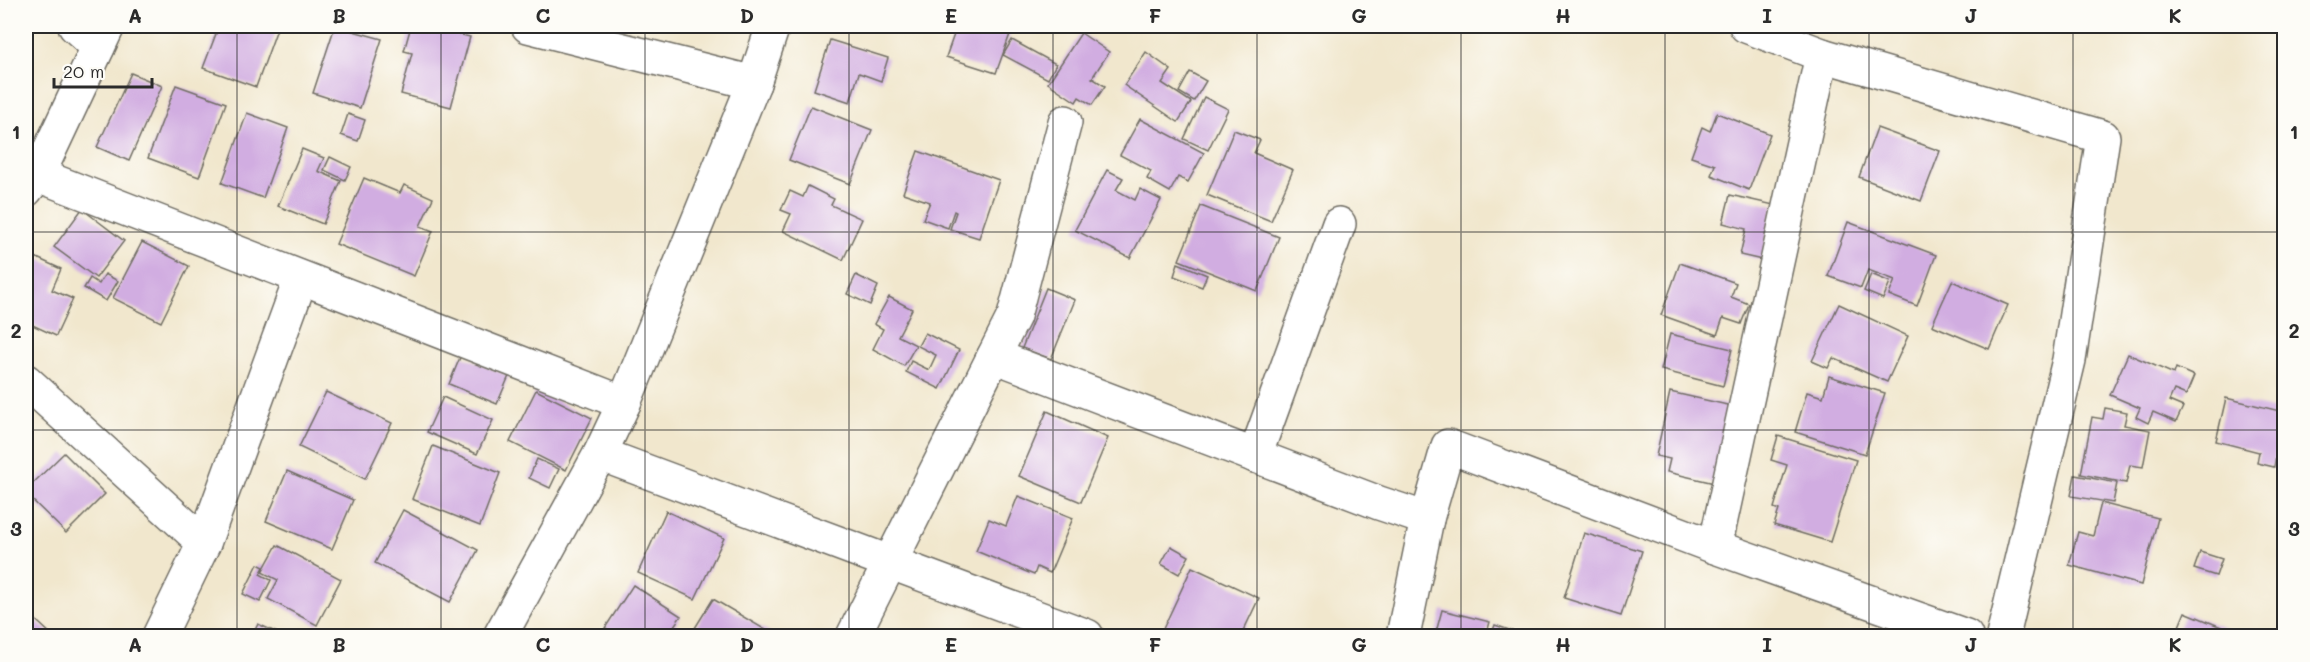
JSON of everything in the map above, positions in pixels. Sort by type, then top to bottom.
[{"type":"street","points":[[528,26],[754,83]]},
{"type":"street","points":[[500,636],[600,454],[624,403],[754,83],[773,26]]},
{"type":"street","points":[[1746,26],[1822,55],[2103,137],[2069,360],[2003,636]]},
{"type":"street","points":[[93,33],[32,182],[301,278],[624,403]]},
{"type":"street","points":[[1715,548],[1822,55]]},
{"type":"street","points":[[853,636],[1014,316],[1065,122]]},
{"type":"street","points":[[1255,456],[1339,224]]},
{"type":"street","points":[[159,636],[204,543],[301,278]]},
{"type":"street","points":[[994,356],[1427,519]]},
{"type":"street","points":[[26,381],[204,543]]},
{"type":"street","points":[[1403,636],[1427,519],[1448,446],[1715,548],[1966,636]]},
{"type":"street","points":[[600,454],[1087,636]]},
{"type":"building","points":[[219,26],[278,26],[256,87],[203,68]]},
{"type":"building","points":[[335,26],[382,39],[360,108],[313,93]]},
{"type":"building","points":[[411,26],[426,26],[470,37],[451,107],[401,94],[412,53],[404,51]]},
{"type":"building","points":[[957,26],[1013,26],[996,73],[946,57]]},
{"type":"building","points":[[1081,33],[1109,52],[1092,78],[1105,86],[1092,105],[1079,97],[1076,102],[1048,83]]},
{"type":"building","points":[[830,40],[888,58],[881,81],[859,73],[850,102],[814,90]]},
{"type":"building","points":[[1012,40],[1056,64],[1048,79],[1003,55]]},
{"type":"building","points":[[1146,52],[1171,70],[1162,83],[1191,102],[1178,122],[1124,85]]},
{"type":"building","points":[[1190,72],[1206,81],[1194,101],[1179,92]]},
{"type":"building","points":[[131,73],[162,86],[129,161],[97,147]]},
{"type":"building","points":[[176,85],[226,103],[199,177],[148,158]]},
{"type":"building","points":[[1204,97],[1228,109],[1208,150],[1184,139]]},
{"type":"building","points":[[811,106],[872,130],[850,184],[789,160]]},
{"type":"building","points":[[247,113],[288,128],[263,198],[222,183]]},
{"type":"building","points":[[1717,113],[1770,134],[1749,190],[1711,175],[1715,165],[1691,157],[1702,127],[1710,131]]},
{"type":"building","points":[[348,114],[365,120],[358,141],[341,135]]},
{"type":"building","points":[[1140,119],[1204,153],[1188,182],[1178,177],[1170,192],[1147,179],[1151,171],[1120,155]]},
{"type":"building","points":[[1877,128],[1940,151],[1921,201],[1859,177]]},
{"type":"building","points":[[1234,130],[1260,140],[1254,153],[1293,170],[1271,221],[1207,195]]},
{"type":"building","points":[[302,149],[324,158],[318,171],[341,181],[323,224],[278,206]]},
{"type":"building","points":[[918,151],[999,180],[979,238],[950,229],[956,212],[954,211],[948,228],[923,219],[930,202],[903,193]]},
{"type":"building","points":[[330,157],[351,167],[345,180],[324,170]]},
{"type":"building","points":[[1107,170],[1123,178],[1116,190],[1135,200],[1140,189],[1161,200],[1130,258],[1075,230]]},
{"type":"building","points":[[364,178],[400,193],[404,185],[433,198],[420,226],[433,231],[414,276],[336,244]]},
{"type":"building","points":[[808,186],[834,199],[831,205],[862,219],[843,260],[783,231],[791,214],[781,210],[790,191],[803,197]]},
{"type":"building","points":[[1730,195],[1774,205],[1762,260],[1740,255],[1746,229],[1723,223]]},
{"type":"building","points":[[1201,206],[1279,237],[1257,291],[1179,260]]},
{"type":"building","points":[[82,209],[124,241],[96,278],[54,247]]},
{"type":"building","points":[[1848,222],[1936,255],[1917,306],[1889,295],[1895,280],[1868,270],[1861,288],[1828,276]]},
{"type":"building","points":[[142,242],[189,266],[161,322],[113,298]]},
{"type":"building","points":[[26,253],[61,269],[52,290],[73,299],[56,336],[26,322]]},
{"type":"building","points":[[1178,263],[1207,275],[1202,287],[1174,276]]},
{"type":"building","points":[[1680,263],[1736,283],[1731,297],[1749,304],[1741,324],[1723,318],[1717,335],[1661,315]]},
{"type":"building","points":[[105,274],[118,281],[106,301],[84,288],[90,278],[99,284]]},
{"type":"building","points":[[1871,274],[1890,282],[1883,299],[1864,291]]},
{"type":"building","points":[[856,275],[878,286],[870,305],[847,294]]},
{"type":"building","points":[[1952,281],[2008,305],[1989,349],[1932,325]]},
{"type":"building","points":[[1046,288],[1075,300],[1051,359],[1022,348]]},
{"type":"building","points":[[889,297],[912,309],[898,336],[916,345],[904,366],[873,349],[883,329],[874,324]]},
{"type":"building","points":[[1839,304],[1908,336],[1887,382],[1833,358],[1828,368],[1812,361]]},
{"type":"building","points":[[925,333],[959,350],[940,389],[906,372],[911,361],[929,370],[936,355],[918,346]]},
{"type":"building","points":[[1670,334],[1732,349],[1723,386],[1661,370]]},
{"type":"building","points":[[2128,354],[2174,374],[2176,368],[2194,376],[2186,395],[2174,390],[2169,401],[2183,407],[2176,422],[2153,412],[2148,423],[2136,417],[2140,408],[2110,395]]},
{"type":"building","points":[[461,355],[509,376],[497,404],[449,384]]},
{"type":"building","points":[[1829,376],[1885,393],[1865,454],[1795,432],[1807,392],[1823,397]]},
{"type":"building","points":[[536,390],[592,418],[566,470],[510,442]]},
{"type":"building","points":[[326,392],[392,423],[365,479],[299,447]]},
{"type":"building","points":[[1670,392],[1741,408],[1723,485],[1667,472],[1670,459],[1656,456]]},
{"type":"building","points":[[443,397],[493,420],[477,454],[427,432]]},
{"type":"building","points":[[2226,398],[2284,412],[2274,467],[2257,463],[2259,452],[2216,441]]},
{"type":"building","points":[[2105,408],[2127,412],[2124,425],[2150,430],[2143,467],[2130,465],[2126,483],[2081,474],[2092,417],[2103,419]]},
{"type":"building","points":[[1047,411],[1108,438],[1081,502],[1019,476]]},
{"type":"building","points":[[1778,436],[1856,460],[1830,542],[1774,525],[1779,510],[1774,508],[1787,465],[1771,460]]},
{"type":"building","points":[[433,446],[500,473],[480,526],[412,499]]},
{"type":"building","points":[[64,453],[105,494],[66,533],[26,494],[26,490]]},
{"type":"building","points":[[537,459],[559,469],[550,488],[529,478]]},
{"type":"building","points":[[287,471],[353,500],[332,549],[266,521]]},
{"type":"building","points":[[2075,475],[2117,483],[2113,503],[2071,496]]},
{"type":"building","points":[[1018,496],[1073,518],[1050,573],[1037,567],[1034,575],[976,551],[989,519],[1006,526]]},
{"type":"building","points":[[2101,503],[2158,518],[2141,585],[2069,565],[2078,532],[2093,536]]},
{"type":"building","points":[[403,510],[478,550],[450,602],[375,563]]},
{"type":"building","points":[[666,511],[724,538],[695,599],[638,573]]},
{"type":"building","points":[[1584,533],[1642,551],[1621,616],[1564,598]]},
{"type":"building","points":[[277,545],[341,579],[317,625],[268,599],[278,580],[262,572]]},
{"type":"building","points":[[1171,546],[1189,556],[1179,574],[1161,564]]},
{"type":"building","points":[[2200,552],[2222,559],[2216,576],[2194,569]]},
{"type":"building","points":[[258,564],[264,567],[260,574],[271,580],[260,602],[243,594]]},
{"type":"building","points":[[1192,567],[1259,598],[1241,636],[1174,636],[1162,631]]},
{"type":"building","points":[[633,585],[681,616],[667,636],[619,636],[605,628]]},
{"type":"building","points":[[713,599],[771,633],[769,636],[690,636]]},
{"type":"building","points":[[1442,610],[1490,622],[1486,636],[1435,636]]},
{"type":"building","points":[[26,611],[53,636],[26,636]]},
{"type":"building","points":[[2185,612],[2243,636],[2175,636]]},
{"type":"building","points":[[258,624],[284,636],[252,636]]},
{"type":"building","points":[[1495,625],[1526,636],[1491,636]]}]
